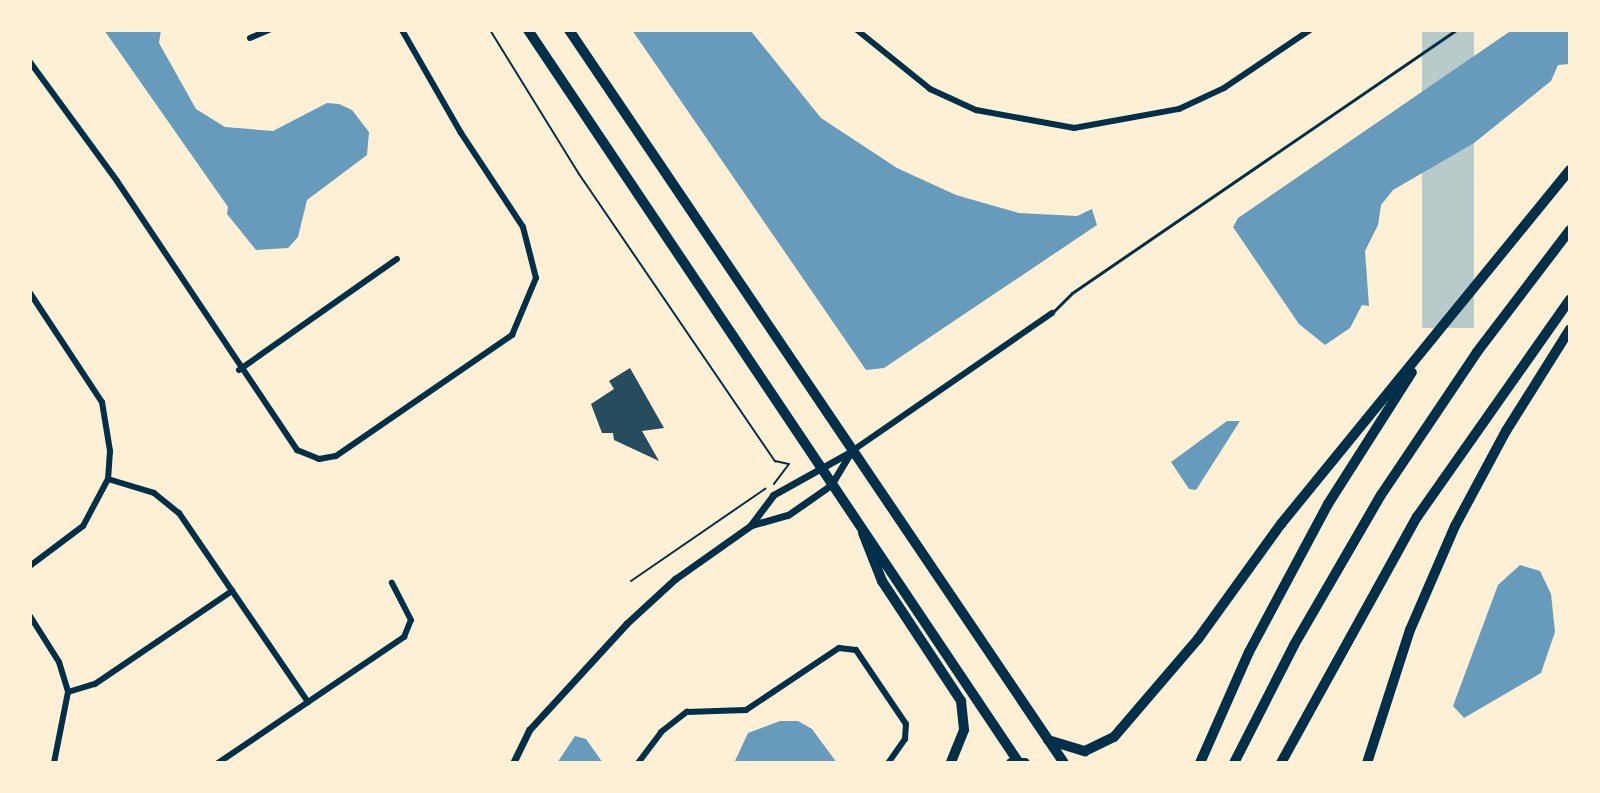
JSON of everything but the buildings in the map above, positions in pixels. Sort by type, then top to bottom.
[{"type":"highway","points":[[528,30],[1018,763]]},
{"type":"highway","points":[[569,30],[1064,763]]},
{"type":"highway","points":[[1048,740],[1085,751],[1114,737],[1198,639],[1281,524],[1570,170]]},
{"type":"highway","points":[[1234,763],[1294,645],[1381,495],[1477,352],[1570,230]]},
{"type":"highway","points":[[1281,763],[1417,517],[1570,299]]},
{"type":"highway","points":[[1367,763],[1410,630],[1455,526],[1506,431],[1570,329]]},
{"type":"highway","points":[[1200,763],[1249,652],[1328,504],[1435,336]]},
{"type":"highway","points":[[863,533],[882,581],[961,701],[964,730],[951,763]]},
{"type":"street","points":[[250,38],[269,30]]},
{"type":"street","points":[[30,62],[117,181],[239,370],[297,450],[327,458],[512,335],[527,306],[536,278],[523,227],[461,133],[402,30]]},
{"type":"street","points":[[857,30],[930,89],[976,110],[1074,128],[1179,109],[1224,88],[1310,30]]},
{"type":"street","points":[[239,370],[397,259]]},
{"type":"street","points":[[30,293],[102,402],[109,431],[108,479],[83,526],[30,566]]},
{"type":"street","points":[[513,763],[529,730],[574,676],[675,579],[750,526],[773,495],[817,466],[852,451],[1052,313]]},
{"type":"street","points":[[750,526],[788,515],[831,485],[852,451]]},
{"type":"street","points":[[108,479],[167,501],[308,702]]},
{"type":"street","points":[[218,763],[410,629],[409,612],[392,583]]},
{"type":"street","points":[[68,692],[95,684],[232,591]]},
{"type":"street","points":[[30,616],[59,662],[68,692],[54,763]]},
{"type":"street","points":[[638,763],[661,732],[687,712],[746,710],[839,648],[856,650],[906,724],[905,739],[888,763]]},
{"type":"lane","points":[[1052,313],[1072,293],[1456,30]]},
{"type":"path","points":[[490,30],[579,174],[775,461],[789,464],[780,479],[631,581]]},
{"type":"shaded area","points":[[1422,30],[1474,30],[1474,328],[1422,328]]},
{"type":"water","points":[[104,30],[161,30],[159,43],[196,109],[225,127],[273,131],[327,103],[339,104],[352,110],[369,132],[367,155],[307,200],[298,237],[288,248],[256,250],[227,214],[228,207]]},
{"type":"water","points":[[632,30],[750,30],[821,118],[897,168],[956,195],[1019,213],[1077,216],[1092,209],[1097,225],[884,368],[866,370]]},
{"type":"water","points":[[1512,30],[1570,30],[1570,64],[1558,65],[1551,81],[1474,143],[1393,190],[1381,205],[1378,225],[1365,251],[1369,306],[1362,305],[1350,328],[1325,345],[1299,324],[1233,227],[1238,218]]},
{"type":"water","points":[[1227,421],[1240,421],[1196,490],[1189,489],[1171,462]]},
{"type":"water","points":[[1520,565],[1540,571],[1551,594],[1555,632],[1541,673],[1464,718],[1453,706],[1498,585]]},
{"type":"water","points":[[780,721],[798,721],[812,729],[837,763],[734,763],[748,733]]},
{"type":"water","points":[[575,736],[586,739],[603,763],[557,763]]}]
